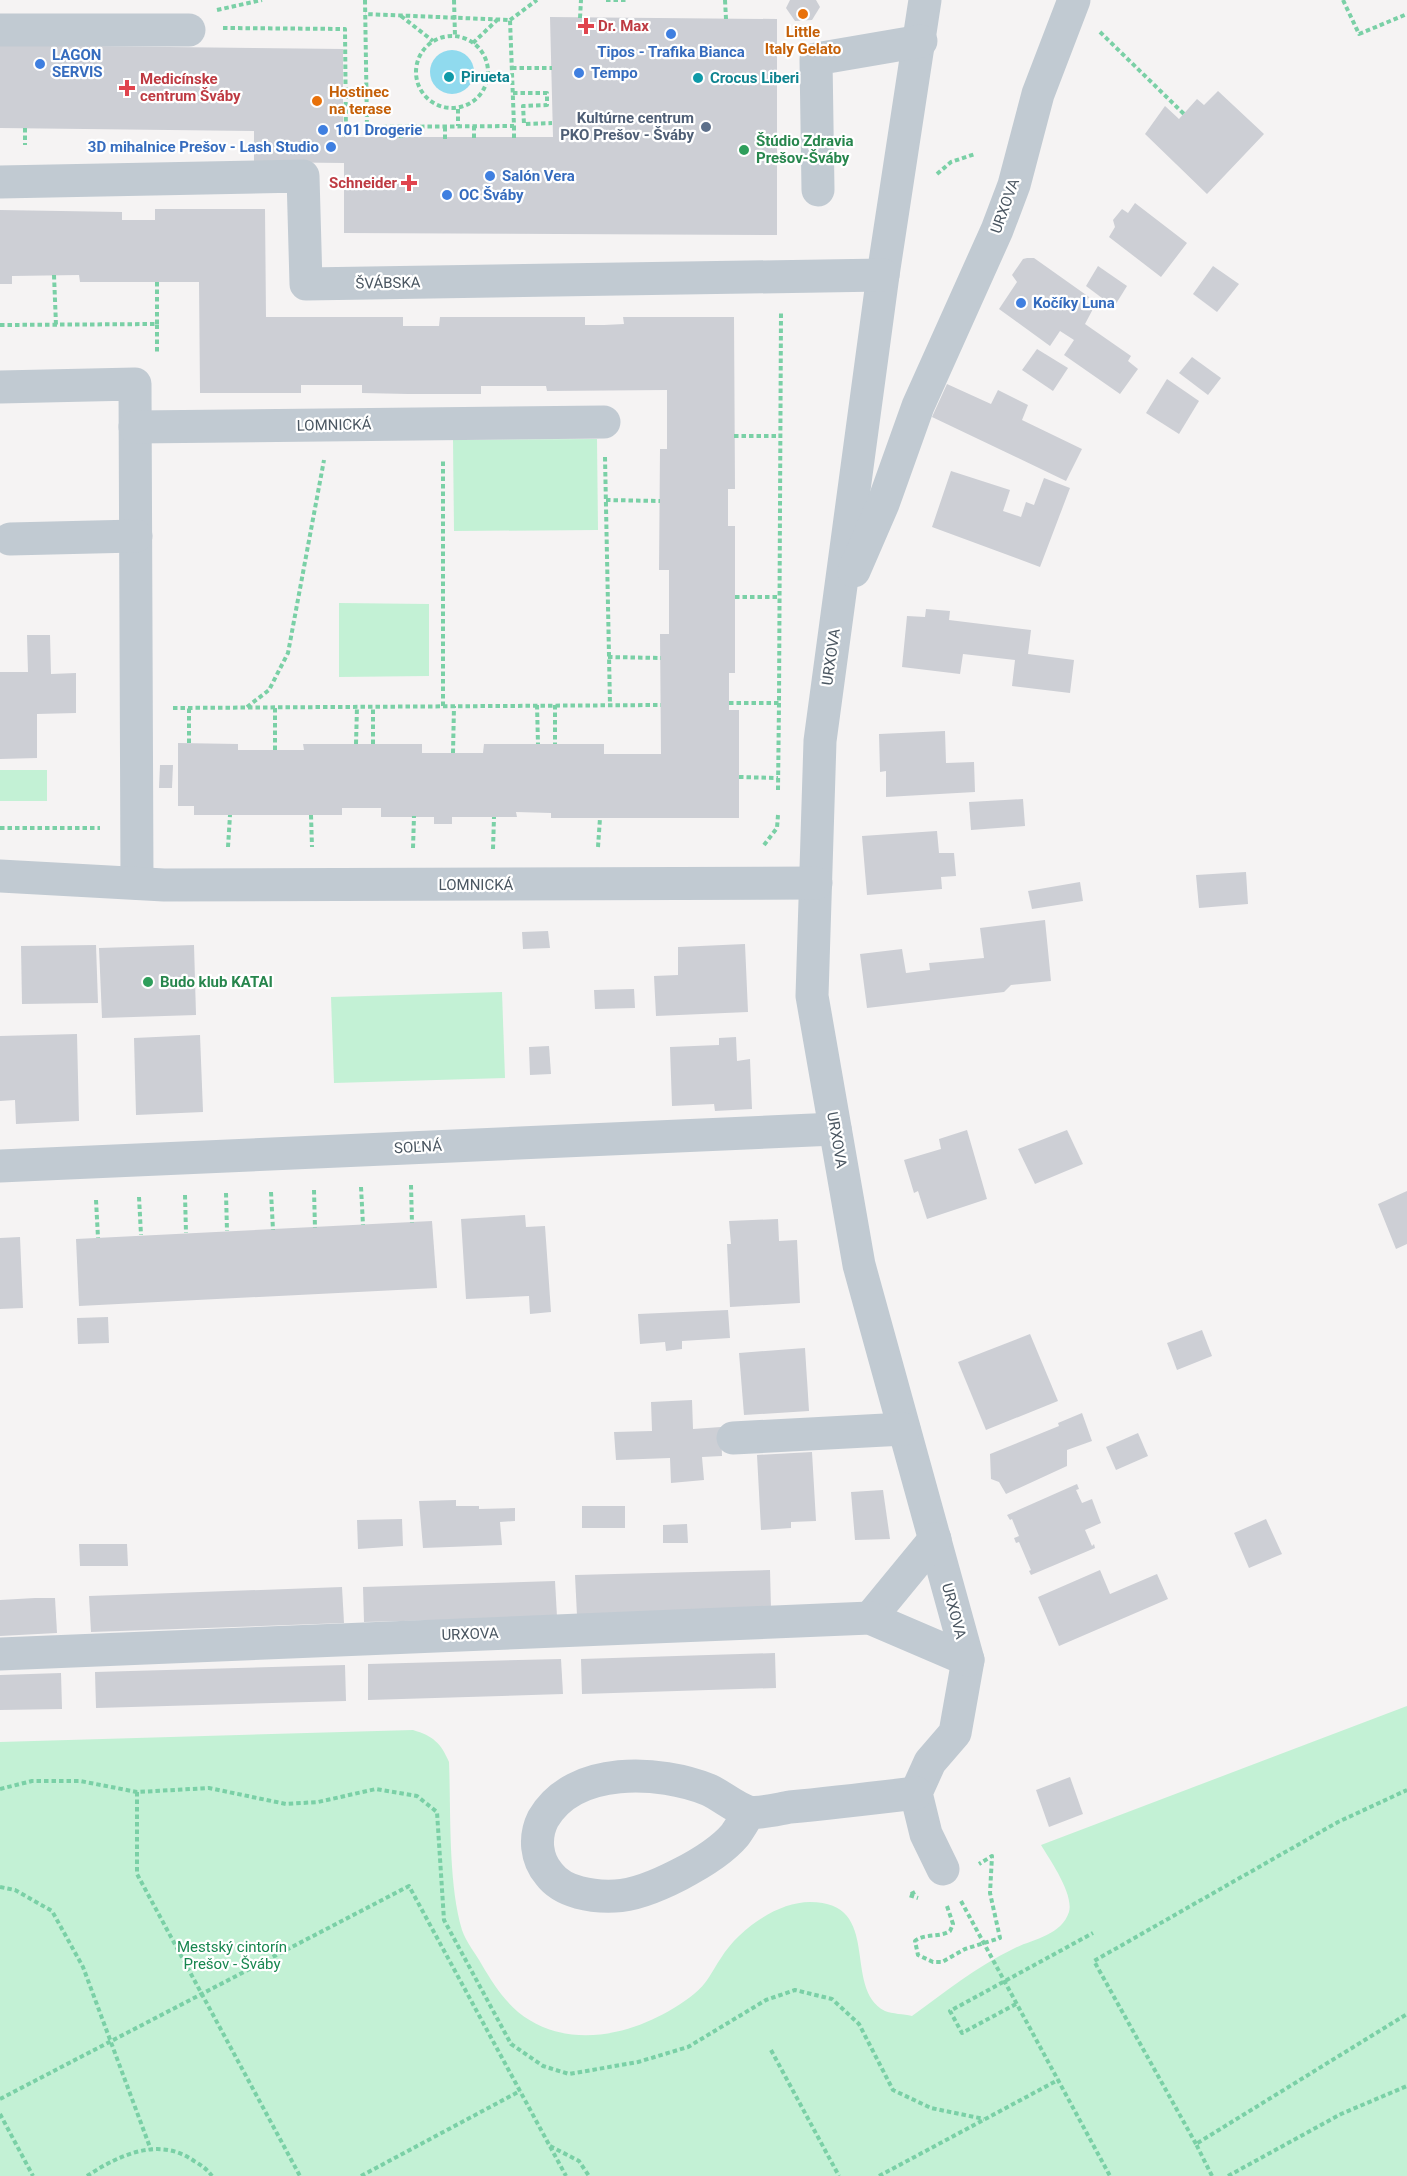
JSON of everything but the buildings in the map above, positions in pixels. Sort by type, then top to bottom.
[{"type":"street","name":"URXOVA","points":[[916,1793],[930,1762],[955,1733],[968,1660],[859,1265],[812,996],[820,741],[883,275],[921,41],[925,0]]},
{"type":"street","name":"URXOVA","points":[[838,607],[883,504],[918,406],[997,230],[1014,185],[1038,94],[1073,2]]},
{"type":"street","points":[[0,30],[205,24]]},
{"type":"street","points":[[818,190],[816,59],[921,41]]},
{"type":"street","name":"ŠVÁBSKA","points":[[0,183],[303,176],[306,284],[883,275]]},
{"type":"street","points":[[0,387],[135,384],[137,883]]},
{"type":"street","name":"LOMNICKÁ","points":[[135,427],[604,422]]},
{"type":"street","points":[[10,539],[136,536]]},
{"type":"street","name":"LOMNICKÁ","points":[[0,876],[137,883],[816,883]]},
{"type":"street","name":"SOĽNÁ","points":[[0,1166],[835,1129]]},
{"type":"street","points":[[733,1438],[904,1429]]},
{"type":"street","points":[[870,1617],[934,1539]]},
{"type":"street","name":"URXOVA","points":[[0,1654],[870,1617],[968,1660]]},
{"type":"street","points":[[750,1812],[734,1836],[708,1856],[670,1878],[636,1893],[597,1896],[565,1887],[554,1881],[540,1859],[538,1835],[548,1811],[571,1792],[602,1780],[619,1777],[665,1777],[710,1791],[750,1812],[916,1793],[927,1834],[945,1881]]},
{"type":"path","points":[[205,24],[262,0]]},
{"type":"path","points":[[365,0],[367,127],[514,126]]},
{"type":"path","points":[[454,0],[455,36]]},
{"type":"path","points":[[365,14],[510,20],[537,0]]},
{"type":"path","points":[[580,18],[581,0]]},
{"type":"path","points":[[606,0],[627,0]]},
{"type":"path","points":[[725,0],[726,19]]},
{"type":"path","points":[[1343,0],[1359,34],[1407,14]]},
{"type":"path","points":[[1073,2],[1184,114]]},
{"type":"path","points":[[401,16],[433,41]]},
{"type":"path","points":[[473,43],[497,20]]},
{"type":"path","points":[[510,20],[514,138]]},
{"type":"path","points":[[205,24],[345,29],[346,137]]},
{"type":"path","points":[[455,36],[473,43],[485,58],[488,67],[486,86],[474,101],[458,109],[436,105],[426,99],[416,79],[419,57],[433,41],[455,36]]},
{"type":"path","points":[[512,68],[552,68]]},
{"type":"path","points":[[513,93],[547,93],[548,105],[523,106],[524,123],[552,123]]},
{"type":"path","points":[[458,109],[458,126]]},
{"type":"path","points":[[401,126],[401,138]]},
{"type":"path","points":[[445,126],[445,139]]},
{"type":"path","points":[[474,126],[474,138]]},
{"type":"path","points":[[54,275],[56,325]]},
{"type":"path","points":[[778,800],[782,436],[780,276]]},
{"type":"path","points":[[157,282],[157,324]]},
{"type":"path","points":[[604,422],[610,705]]},
{"type":"path","points":[[442,424],[442,706]]},
{"type":"path","points":[[247,707],[269,690],[288,653],[314,526],[328,425]]},
{"type":"path","points":[[734,436],[782,436]]},
{"type":"path","points":[[606,500],[660,501]]},
{"type":"path","points":[[735,597],[780,597]]},
{"type":"path","points":[[608,657],[661,658]]},
{"type":"path","points":[[729,703],[779,703]]},
{"type":"path","points":[[537,705],[538,744]]},
{"type":"path","points":[[555,705],[555,744]]},
{"type":"path","points":[[136,708],[661,705]]},
{"type":"path","points":[[356,744],[357,706]]},
{"type":"path","points":[[453,753],[454,706]]},
{"type":"path","points":[[274,750],[275,707]]},
{"type":"path","points":[[373,707],[373,744]]},
{"type":"path","points":[[189,708],[189,743]]},
{"type":"path","points":[[739,777],[778,778]]},
{"type":"path","points":[[760,847],[768,842],[777,828],[778,810]]},
{"type":"path","points":[[228,848],[230,815]]},
{"type":"path","points":[[311,815],[312,849],[323,848]]},
{"type":"path","points":[[413,848],[414,816]]},
{"type":"path","points":[[493,849],[494,817]]},
{"type":"path","points":[[598,848],[600,818]]},
{"type":"path","points":[[0,828],[136,827]]},
{"type":"path","points":[[217,848],[240,848]]},
{"type":"path","points":[[402,848],[424,848]]},
{"type":"path","points":[[586,848],[609,848]]},
{"type":"path","points":[[482,849],[505,849]]},
{"type":"path","points":[[401,1185],[423,1184]]},
{"type":"path","points":[[411,1185],[412,1223]]},
{"type":"path","points":[[349,1187],[371,1186]]},
{"type":"path","points":[[361,1187],[363,1225]]},
{"type":"path","points":[[303,1189],[326,1188]]},
{"type":"path","points":[[314,1189],[315,1228]]},
{"type":"path","points":[[260,1191],[282,1190]]},
{"type":"path","points":[[271,1191],[273,1230]]},
{"type":"path","points":[[216,1192],[237,1192]]},
{"type":"path","points":[[226,1192],[227,1231]]},
{"type":"path","points":[[173,1194],[195,1193]]},
{"type":"path","points":[[185,1194],[186,1233]]},
{"type":"path","points":[[129,1196],[151,1195]]},
{"type":"path","points":[[140,1196],[141,1235]]},
{"type":"path","points":[[86,1197],[107,1197]]},
{"type":"path","points":[[96,1197],[98,1238]]},
{"type":"path","points":[[0,1789],[32,1781],[80,1781],[137,1792],[209,1788],[286,1804],[318,1802],[376,1789],[417,1796],[437,1812],[444,1920],[511,2044],[543,2066],[569,2074],[638,2062],[688,2046],[766,2000],[795,1990],[832,2000],[859,2024],[893,2090],[931,2108],[984,2120]]},
{"type":"path","points":[[1212,2176],[1094,1961],[1338,1821],[1407,1790]]},
{"type":"path","points":[[137,1792],[137,1874],[300,2176]]},
{"type":"path","points":[[921,1899],[909,1895],[945,1881],[992,1856],[990,1893],[1000,1938],[983,1943],[942,1962],[933,1962],[918,1955],[915,1941],[919,1937],[940,1936],[951,1930],[952,1916],[945,1881]]},
{"type":"path","points":[[945,1881],[983,1943],[1110,2176]]},
{"type":"path","points":[[0,2099],[409,1886],[566,2176]]},
{"type":"path","points":[[0,1887],[15,1890],[52,1911],[83,1967],[151,2150]]},
{"type":"path","points":[[1016,2004],[962,2033],[950,2011],[1093,1933]]},
{"type":"path","points":[[1196,2144],[1407,2014]]},
{"type":"path","points":[[771,2050],[839,2176]]},
{"type":"path","points":[[879,2176],[1058,2080]]},
{"type":"path","points":[[1228,2176],[1341,2114],[1407,2086]]},
{"type":"path","points":[[361,2176],[520,2091]]},
{"type":"path","points":[[0,2114],[33,2176]]},
{"type":"path","points":[[549,2145],[579,2160],[589,2176]]},
{"type":"path","points":[[87,2176],[105,2164],[135,2151],[163,2148],[187,2156],[212,2176]]},
{"type":"green space","points":[[597,439],[598,530],[454,531],[453,440]]},
{"type":"green space","points":[[339,603],[429,604],[429,676],[339,677]]},
{"type":"green space","points":[[0,770],[47,770],[47,801],[0,801]]},
{"type":"green space","points":[[502,992],[505,1078],[334,1083],[331,997]]},
{"type":"green space","name":"Mestský cintorín Prešov - Šváby","points":[[1407,1706],[1407,2176],[0,2176],[0,1742],[413,1730],[426,1735],[436,1741],[449,1762],[454,1891],[466,1939],[498,1990],[518,2012],[539,2025],[561,2033],[584,2035],[631,2028],[675,2007],[702,1986],[728,1948],[748,1928],[772,1912],[797,1903],[810,1902],[833,1906],[847,1916],[855,1930],[865,1984],[872,2000],[885,2011],[912,2016],[986,1964],[1060,1927],[1069,1912],[1068,1896],[1060,1877],[1041,1845]]},
{"type":"water","points":[[452,50],[468,56],[474,72],[468,88],[452,94],[436,88],[430,72],[436,56]]},
{"type":"place","name":"Little Italy Gelato","points":[[803,14]]},
{"type":"place","name":"Dr. Max","points":[[586,26]]},
{"type":"place","name":"Tipos - Trafika Bianca","points":[[671,34]]},
{"type":"place","name":"LAGON SERVIS","points":[[40,64]]},
{"type":"place","name":"Tempo","points":[[579,73]]},
{"type":"place","name":"Pirueta","points":[[449,77]]},
{"type":"place","name":"Crocus Liberi","points":[[698,78]]},
{"type":"place","name":"Medicínske centrum Šváby","points":[[127,88]]},
{"type":"place","name":"Hostinec na terase","points":[[317,101]]},
{"type":"place","name":"Kultúrne centrum PKO Prešov - Šváby","points":[[706,127]]},
{"type":"place","name":"101 Drogerie","points":[[323,130]]},
{"type":"place","name":"3D mihalnice Prešov - Lash Studio","points":[[331,147]]},
{"type":"place","name":"Štúdio Zdravia Prešov-Šváby","points":[[744,150]]},
{"type":"place","name":"Salón Vera","points":[[490,176]]},
{"type":"place","name":"Schneider","points":[[409,183]]},
{"type":"place","name":"OC Šváby","points":[[447,195]]},
{"type":"place","name":"Kočíky Luna","points":[[1021,303]]},
{"type":"place","name":"Budo klub KATAI","points":[[148,982]]}]
